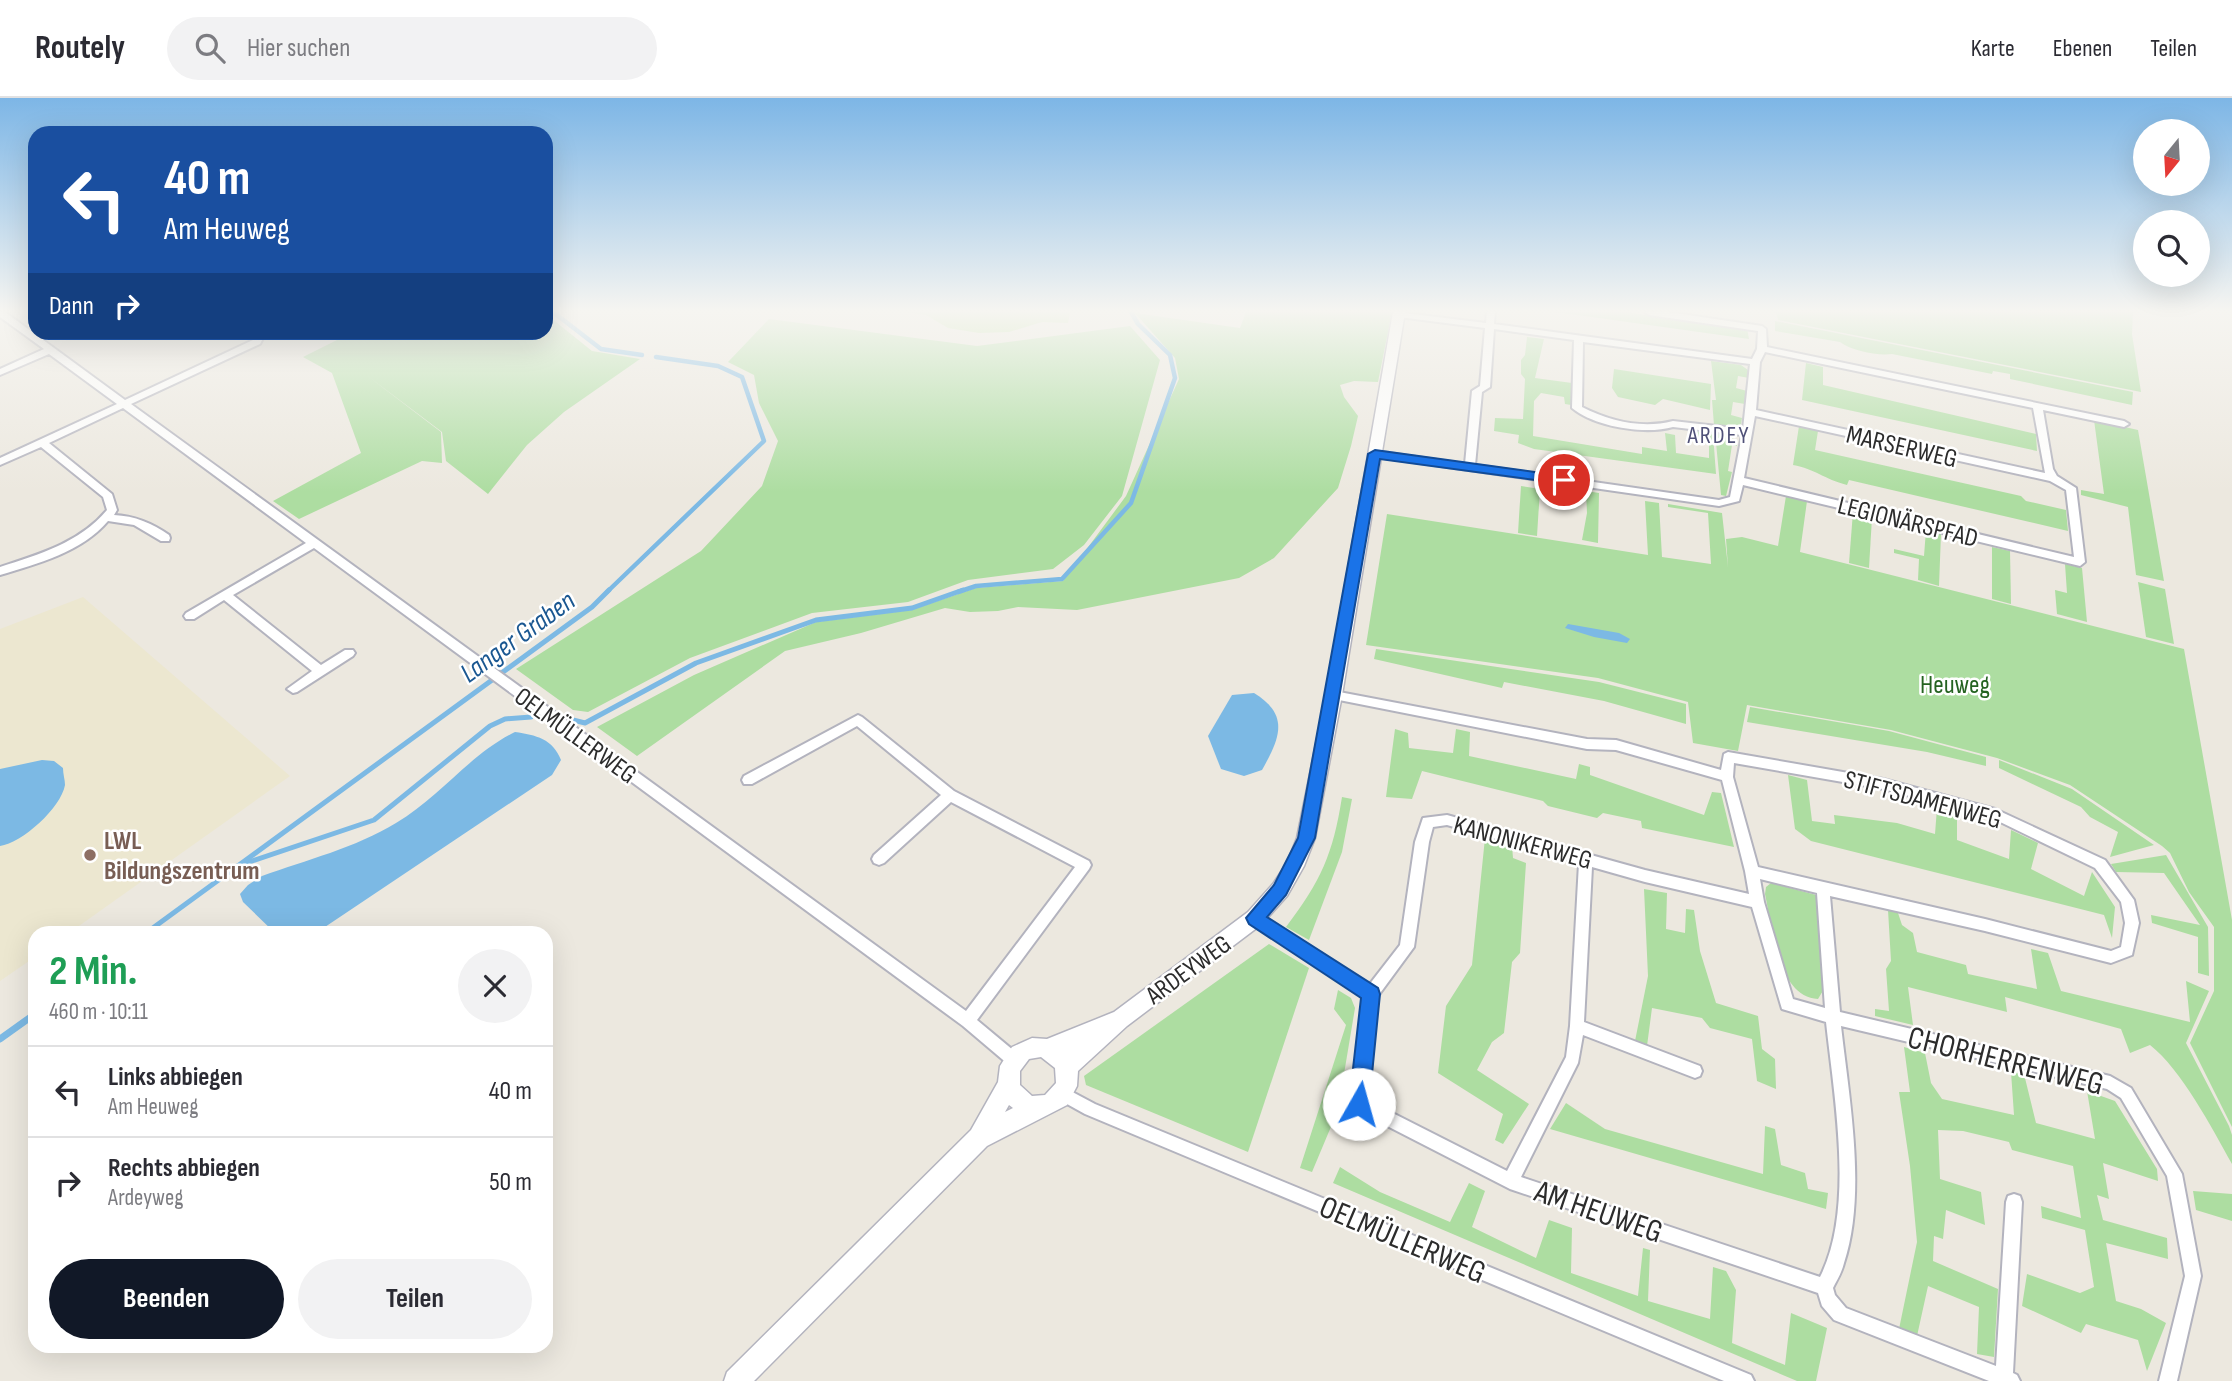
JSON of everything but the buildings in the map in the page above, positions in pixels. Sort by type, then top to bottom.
[{"type":"main road","name":"ARDEYWEG","points":[[1067,1067],[1091,1048],[1120,1018],[1255,918],[1280,890],[1306,838],[1334,695],[1389,372]]},
{"type":"main road","name":"ARDEYWEG","points":[[1047,1049],[1120,1018]]},
{"type":"main road","points":[[736,1381],[979,1138],[1008,1085],[1008,1076],[1014,1060],[1029,1050],[1047,1049],[1056,1053],[1067,1067],[1068,1085],[1063,1094],[979,1138]]},
{"type":"main road","points":[[1008,1085],[1017,1099],[1036,1107]]},
{"type":"street","name":"OELMÜLLERWEG","points":[[80,372],[968,1021],[1014,1060]]},
{"type":"street","points":[[0,462],[194,372]]},
{"type":"street","points":[[1470,468],[1478,391],[1485,387],[1486,372]]},
{"type":"street","points":[[1578,372],[1577,408],[1595,419],[1662,428],[1673,424],[1747,433]]},
{"type":"street","points":[[1375,454],[1719,503],[1735,499],[1751,412],[1754,372]]},
{"type":"street","points":[[1872,372],[2124,424]]},
{"type":"street","points":[[2037,406],[2048,469],[2053,478]]},
{"type":"street","name":"MARSERWEG","points":[[1751,412],[2053,478]]},
{"type":"street","points":[[0,571],[80,541],[107,518],[112,510],[108,496],[43,443]]},
{"type":"street","name":"LEGIONÄRSPFAD","points":[[1737,480],[2080,562],[2071,488],[2053,478]]},
{"type":"street","points":[[107,518],[122,517],[144,523],[165,538]]},
{"type":"street","points":[[190,616],[314,543]]},
{"type":"street","points":[[225,595],[320,671]]},
{"type":"street","points":[[293,689],[349,653]]},
{"type":"street","points":[[1334,695],[1587,744],[1616,745],[1727,777],[1752,871],[1757,902],[1787,1004],[1833,1017]]},
{"type":"street","points":[[748,780],[859,720],[950,795],[1084,865],[968,1021]]},
{"type":"street","name":"STIFTSDAMENWEG","points":[[1727,777],[1728,757],[1883,784],[1995,814],[2100,864],[2126,900],[2132,923],[2127,951],[2111,957],[1985,925],[1823,889]]},
{"type":"street","points":[[879,859],[950,795]]},
{"type":"street","name":"KANONIKERWEG","points":[[1371,994],[1407,947],[1422,842],[1429,822],[1447,820],[1645,876],[1757,902]]},
{"type":"street","points":[[1510,1181],[1573,1058],[1586,858]]},
{"type":"street","points":[[1752,871],[1823,889],[1843,1125],[1846,1211],[1845,1229],[1832,1276],[1824,1287],[1828,1300],[1840,1314],[2007,1380],[2014,1202]]},
{"type":"street","points":[[1255,918],[1371,994]]},
{"type":"street","name":"AM HEUWEG","points":[[1371,994],[1359,1104],[1510,1181],[1824,1287]]},
{"type":"street","name":"CHORHERRENWEG","points":[[1833,1017],[2110,1083],[2126,1093],[2174,1174],[2193,1276],[2168,1381]]},
{"type":"street","points":[[1577,1026],[1695,1071]]},
{"type":"street","name":"OELMÜLLERWEG","points":[[1063,1094],[1090,1109],[1745,1381]]},
{"type":"shaded area","name":"LWL Bildungszentrum","points":[[83,597],[290,776],[79,926],[28,926],[28,962],[0,981],[0,629]]},
{"type":"green space","points":[[330,372],[622,372],[564,412],[527,445],[488,494],[446,461],[442,432],[365,374],[441,432],[442,463],[422,461],[299,519],[273,501],[361,453]]},
{"type":"green space","points":[[748,372],[1157,372],[1122,496],[1084,545],[1053,569],[968,580],[908,602],[812,613],[690,658],[588,712],[573,710],[516,669],[701,551],[762,486],[778,441],[759,403],[754,375]]},
{"type":"green space","points":[[1178,372],[1380,372],[1378,382],[1354,381],[1340,385],[1344,397],[1358,416],[1338,488],[1274,558],[1239,578],[1077,610],[1018,607],[970,612],[945,608],[861,633],[785,651],[637,756],[597,727],[694,675],[816,622],[911,610],[976,588],[1063,581],[1126,496],[1179,379]]},
{"type":"green space","points":[[1521,372],[1536,372],[1535,378],[1572,383],[1571,405],[1565,404],[1564,397],[1541,393],[1534,401],[1533,436],[1642,454],[1642,447],[1667,451],[1665,433],[1675,435],[1676,453],[1709,458],[1709,442],[1689,438],[1690,430],[1713,434],[1716,474],[1534,449],[1518,443],[1519,435],[1494,431],[1495,418],[1523,419],[1525,379]]},
{"type":"green space","points":[[1614,372],[1633,372],[1711,384],[1710,410],[1663,399],[1655,405],[1618,397],[1612,388]]},
{"type":"green space","points":[[1712,372],[1748,372],[1749,378],[1738,376],[1736,388],[1747,391],[1745,404],[1733,402],[1731,415],[1742,418],[1741,424],[1736,428],[1714,425],[1712,400],[1716,400]]},
{"type":"green space","points":[[1805,372],[1823,372],[1823,385],[2036,434],[2037,451],[1802,400]]},
{"type":"green space","points":[[1998,372],[2032,372],[2133,392],[2132,405],[2010,379],[2010,374]]},
{"type":"green space","points":[[2040,372],[2138,372],[2141,392]]},
{"type":"green space","points":[[2094,420],[2138,430],[2164,581],[2136,575],[2128,507],[2081,495],[2081,490],[2104,494]]},
{"type":"green space","points":[[1799,426],[1818,431],[1815,450],[2021,496],[2026,501],[2066,510],[2068,531],[1849,480],[1847,485],[1793,465]]},
{"type":"green space","points":[[1715,432],[1729,435],[1737,442],[1737,446],[1732,445],[1728,471],[1732,472],[1726,496],[1721,495]]},
{"type":"green space","points":[[1521,486],[1540,489],[1537,536],[1518,533]]},
{"type":"green space","points":[[1586,491],[1599,493],[1598,543],[1582,540],[1587,513]]},
{"type":"green space","name":"Heuweg","points":[[1786,496],[1807,501],[1800,552],[2184,649],[2232,920],[2232,1127],[2190,1043],[2214,991],[2214,927],[2189,892],[2170,853],[2070,785],[1997,758],[1891,730],[1747,705],[1738,751],[1693,743],[1688,702],[1598,678],[1366,645],[1387,514],[1648,555],[1645,501],[1659,503],[1662,557],[1711,564],[1708,513],[1668,507],[1668,504],[1722,513],[1728,567],[1726,539],[1742,537],[1778,546]]},
{"type":"green space","points":[[1853,512],[1872,517],[1869,568],[1849,563]]},
{"type":"green space","points":[[1926,530],[1941,534],[1939,586],[1918,580],[1919,559],[1894,553],[1894,549],[1924,556]]},
{"type":"green space","points":[[1992,547],[2010,551],[2011,604],[1992,599]]},
{"type":"green space","points":[[2065,564],[2082,568],[2087,622],[2057,614],[2055,590],[2067,593]]},
{"type":"green space","points":[[2138,582],[2165,589],[2174,644],[2146,637]]},
{"type":"green space","points":[[1376,649],[1599,682],[1686,704],[1686,724],[1604,701],[1504,682],[1502,688],[1374,659]]},
{"type":"green space","points":[[1750,707],[1889,731],[1986,757],[1986,766],[1927,752],[1747,722]]},
{"type":"green space","points":[[1395,729],[1408,733],[1409,748],[1453,753],[1456,729],[1470,732],[1469,756],[1576,779],[1579,764],[1590,767],[1590,775],[1704,815],[1712,792],[1721,793],[1734,847],[1642,828],[1641,821],[1603,813],[1597,818],[1548,806],[1543,801],[1422,771],[1412,799],[1386,797]]},
{"type":"green space","points":[[1999,760],[2072,789],[2154,845],[2110,857],[2118,832],[2090,817],[2081,807],[1999,768]]},
{"type":"green space","points":[[1788,775],[1807,780],[1812,821],[1835,824],[1834,815],[1897,823],[1935,834],[1937,808],[1957,814],[1957,840],[2009,859],[2011,830],[2038,843],[2031,869],[2084,896],[2092,872],[2115,907],[2112,938],[2104,915],[1811,841],[1795,829]]},
{"type":"green space","points":[[1342,797],[1352,799],[1342,852],[1309,940],[1286,927],[1324,866]]},
{"type":"green space","points":[[1485,838],[1512,846],[1513,858],[1526,863],[1520,953],[1512,962],[1504,1033],[1492,1042],[1477,1070],[1529,1104],[1503,1144],[1495,1140],[1503,1114],[1438,1073],[1446,1006],[1472,965]]},
{"type":"green space","points":[[2166,855],[2208,927],[2209,976],[2198,973],[2198,937],[2152,923],[2151,915],[2200,925],[2164,873],[2116,872],[2111,864]]},
{"type":"green space","points":[[1771,883],[1816,895],[1824,989],[1818,999],[1804,995],[1793,986],[1785,973],[1774,940],[1765,894],[1766,887]]},
{"type":"green space","points":[[1644,889],[1667,893],[1666,929],[1685,933],[1686,909],[1694,910],[1700,951],[1716,1003],[1758,1016],[1762,1049],[1775,1059],[1776,1089],[1757,1081],[1752,1039],[1710,1028],[1702,1018],[1652,1008],[1647,1046],[1635,1041],[1648,976]]},
{"type":"green space","points":[[1888,910],[1898,913],[1902,925],[1913,933],[1917,952],[1966,965],[1968,974],[2037,989],[2031,949],[2048,953],[2061,991],[2190,1022],[2186,981],[2209,991],[2186,1043],[2229,1126],[2232,1135],[2232,1164],[2195,1100],[2173,1069],[2150,1045],[2130,1053],[2121,1029],[2005,997],[2007,1012],[1908,987],[1913,1025],[1875,1016],[1875,1009],[1889,1011],[1886,969],[1891,961]]},
{"type":"green space","points":[[1269,944],[1309,968],[1248,1152],[1086,1085],[1084,1076]]},
{"type":"green space","points":[[1338,990],[1351,998],[1355,1008],[1338,1110],[1312,1172],[1300,1168],[1346,1025],[1334,1009]]},
{"type":"green space","points":[[1904,1047],[1925,1053],[1931,1083],[1942,1099],[2014,1115],[2011,1072],[2024,1074],[2036,1123],[2095,1139],[2087,1091],[2115,1101],[2157,1169],[2158,1181],[2103,1163],[2109,1199],[2097,1195],[2103,1220],[2167,1238],[2168,1259],[2106,1243],[2116,1301],[2141,1309],[2166,1323],[2147,1371],[2138,1340],[2086,1324],[2081,1333],[2022,1306],[2027,1274],[2080,1293],[2094,1287],[2085,1230],[2042,1218],[2041,1206],[2081,1218],[2073,1166],[2012,1150],[2009,1142],[1963,1131],[1938,1130],[1940,1179],[1981,1192],[1985,1225],[1946,1210],[1943,1239],[1934,1236],[1933,1261],[1998,1289],[1994,1357],[1977,1354],[1979,1307],[1928,1286],[1917,1336],[1899,1329],[1917,1242],[1910,1166],[1899,1092],[1910,1092]]},
{"type":"green space","points":[[1566,1103],[1605,1129],[1763,1174],[1765,1126],[1775,1129],[1781,1165],[1805,1173],[1808,1189],[1828,1193],[1826,1209],[1550,1129]]},
{"type":"green space","points":[[1340,1167],[1380,1192],[1450,1222],[1469,1183],[1485,1191],[1472,1227],[1536,1258],[1549,1220],[1572,1228],[1571,1273],[1638,1296],[1643,1248],[1650,1250],[1648,1301],[1710,1319],[1713,1267],[1726,1271],[1736,1290],[1732,1343],[1785,1365],[1791,1313],[1827,1328],[1816,1381],[1797,1381],[1333,1183]]},
{"type":"green space","points":[[2193,1191],[2232,1194],[2232,1221],[2196,1210]]},
{"type":"water","points":[[1568,624],[1619,633],[1630,639],[1627,643],[1594,637],[1565,628]]},
{"type":"water","points":[[1254,693],[1273,710],[1277,719],[1277,737],[1262,770],[1244,776],[1221,769],[1208,736],[1232,695]]},
{"type":"water","points":[[515,732],[537,737],[553,747],[561,760],[552,775],[326,926],[268,926],[243,902],[240,894],[262,876],[347,847],[412,813],[499,741]]},
{"type":"water","points":[[42,760],[54,761],[63,768],[65,785],[62,794],[39,823],[19,838],[0,846],[0,769]]},
{"type":"waterway","name":"Langer Graben","points":[[607,592],[764,441],[742,377],[731,372]]},
{"type":"waterway","points":[[958,592],[976,586],[1062,579],[1131,503],[1175,378],[1174,372]]},
{"type":"waterway","points":[[573,720],[585,723],[696,663],[816,620],[912,608],[963,590]]},
{"type":"waterway","name":"Langer Graben","points":[[156,926],[592,607],[607,592]]},
{"type":"waterway","points":[[243,864],[374,820],[490,726],[505,719],[531,717]]},
{"type":"waterway","name":"Langer Graben","points":[[0,1039],[28,1019]]},
{"type":"place","name":"LWL Bildungszentrum","points":[[90,855]]},
{"type":"district","name":"ARDEY","points":[[1719,435]]},
{"type":"route","points":[[1359,1104],[1371,994],[1255,918],[1280,890],[1295,866],[1306,838],[1334,695],[1375,454],[1564,480]]}]
